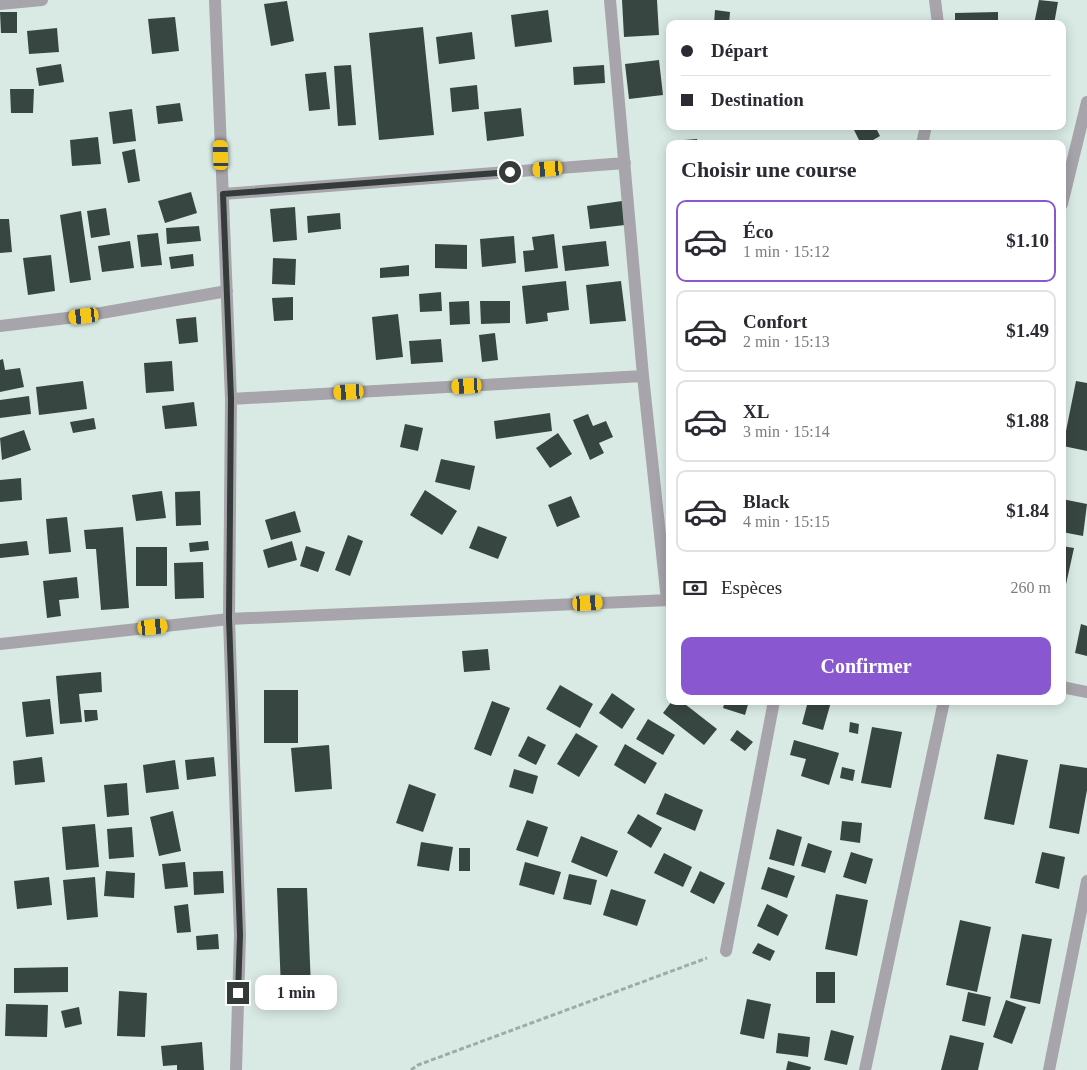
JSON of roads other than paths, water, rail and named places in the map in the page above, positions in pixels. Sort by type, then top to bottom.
[{"type":"street","points":[[0,4],[42,0]]},
{"type":"street","points":[[215,0],[231,399],[229,618],[240,935],[236,1070]]},
{"type":"street","points":[[610,0],[644,376],[666,573]]},
{"type":"street","points":[[935,0],[938,20]]},
{"type":"street","points":[[1066,188],[1087,102]]},
{"type":"street","points":[[223,194],[625,163]]},
{"type":"street","points":[[0,326],[84,316],[227,291]]},
{"type":"street","points":[[231,399],[644,376]]},
{"type":"street","points":[[0,644],[229,618],[666,600]]},
{"type":"street","points":[[1066,688],[1087,692]]},
{"type":"street","points":[[726,951],[773,705]]},
{"type":"street","points":[[865,1070],[943,705]]},
{"type":"street","points":[[1048,1070],[1087,881]]}]
